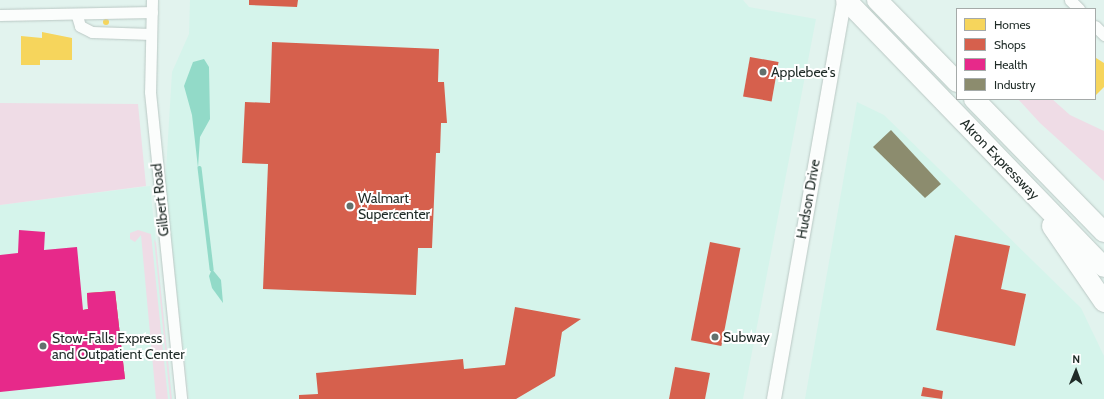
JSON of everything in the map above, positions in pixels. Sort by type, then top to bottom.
[{"type":"highway","name":"Akron Expressway","points":[[845,0],[1104,267]]},
{"type":"highway","points":[[877,0],[956,81]]},
{"type":"highway","name":"Akron Expressway","points":[[975,100],[1104,232]]},
{"type":"highway","points":[[1015,174],[1104,302]]},
{"type":"street","name":"Gilbert Road","points":[[152,0],[151,34],[153,128],[181,399]]},
{"type":"street","name":"Hudson Drive","points":[[774,399],[845,0]]},
{"type":"street","points":[[1070,0],[1078,8]]},
{"type":"street","points":[[0,15],[77,16],[91,11],[152,12]]},
{"type":"street","points":[[77,16],[80,26],[92,32],[151,34]]},
{"type":"street","points":[[1096,27],[1104,35]]},
{"type":"shaded area","points":[[190,0],[743,0],[749,7],[816,19],[743,399],[189,399],[165,187],[172,72],[189,34]]},
{"type":"shaded area","points":[[204,59],[209,67],[210,119],[200,137],[198,168],[192,115],[184,86],[193,62]]},
{"type":"shaded area","points":[[1019,100],[1053,100],[1070,115],[1104,131],[1104,181],[1040,123]]},
{"type":"shaded area","points":[[857,102],[884,115],[1081,308],[1104,356],[1104,399],[805,399]]},
{"type":"shaded area","points":[[0,103],[138,104],[146,186],[0,205]]},
{"type":"shaded area","points":[[150,186],[173,399],[0,399],[0,205]]},
{"type":"shaded area","points":[[138,230],[151,234],[168,399],[156,399],[141,235],[135,242],[130,239],[130,233]]},
{"type":"shaded area","points":[[154,239],[156,243],[172,399],[170,399]]},
{"type":"shaded area","points":[[212,269],[221,280],[223,303],[212,288],[209,276]]},
{"type":"building: Homes","points":[[106,19],[109,22],[106,25],[103,22]]},
{"type":"building: Homes","points":[[42,32],[72,38],[72,60],[40,60],[40,65],[21,65],[21,36],[42,38]]},
{"type":"building: Homes","points":[[1096,58],[1104,63],[1104,87],[1096,95]]},
{"type":"building: Shops","points":[[249,0],[298,0],[297,7],[249,5]]},
{"type":"building: Shops","name":"Walmart Supercenter","points":[[272,42],[439,49],[438,82],[444,82],[447,123],[441,123],[440,153],[436,153],[432,248],[418,248],[416,295],[263,289],[268,164],[242,163],[245,102],[270,103]]},
{"type":"building: Shops","name":"Applebee's","points":[[750,57],[779,62],[772,101],[743,96]]},
{"type":"building: Shops","points":[[955,235],[1010,246],[1001,289],[1026,294],[1015,346],[936,330]]},
{"type":"building: Shops","points":[[710,242],[740,248],[721,346],[691,340]]},
{"type":"building: Shops","points":[[115,291],[125,379],[89,382],[83,310],[88,309],[87,293]]},
{"type":"building: Shops","points":[[515,307],[581,319],[562,332],[555,376],[516,399],[299,399],[299,395],[318,394],[316,373],[463,359],[464,369],[505,365]]},
{"type":"building: Shops","points":[[675,367],[710,373],[705,399],[669,399]]},
{"type":"building: Shops","points":[[923,387],[943,391],[942,399],[921,396]]},
{"type":"building: Health","name":"Stow-Falls Express and Outpatient Center","points":[[19,230],[45,232],[44,250],[77,247],[83,310],[88,309],[87,293],[115,291],[125,379],[0,392],[0,255],[18,253]]},
{"type":"building: Industry","points":[[891,130],[941,184],[925,198],[873,147]]},
{"type":"waterway","points":[[200,168],[212,269]]},
{"type":"place","name":"Applebee's","points":[[763,72]]},
{"type":"place","name":"Walmart Supercenter","points":[[350,206]]},
{"type":"place","name":"Subway","points":[[715,337]]},
{"type":"place","name":"Stow-Falls Express and Outpatient Center","points":[[43,346]]}]
